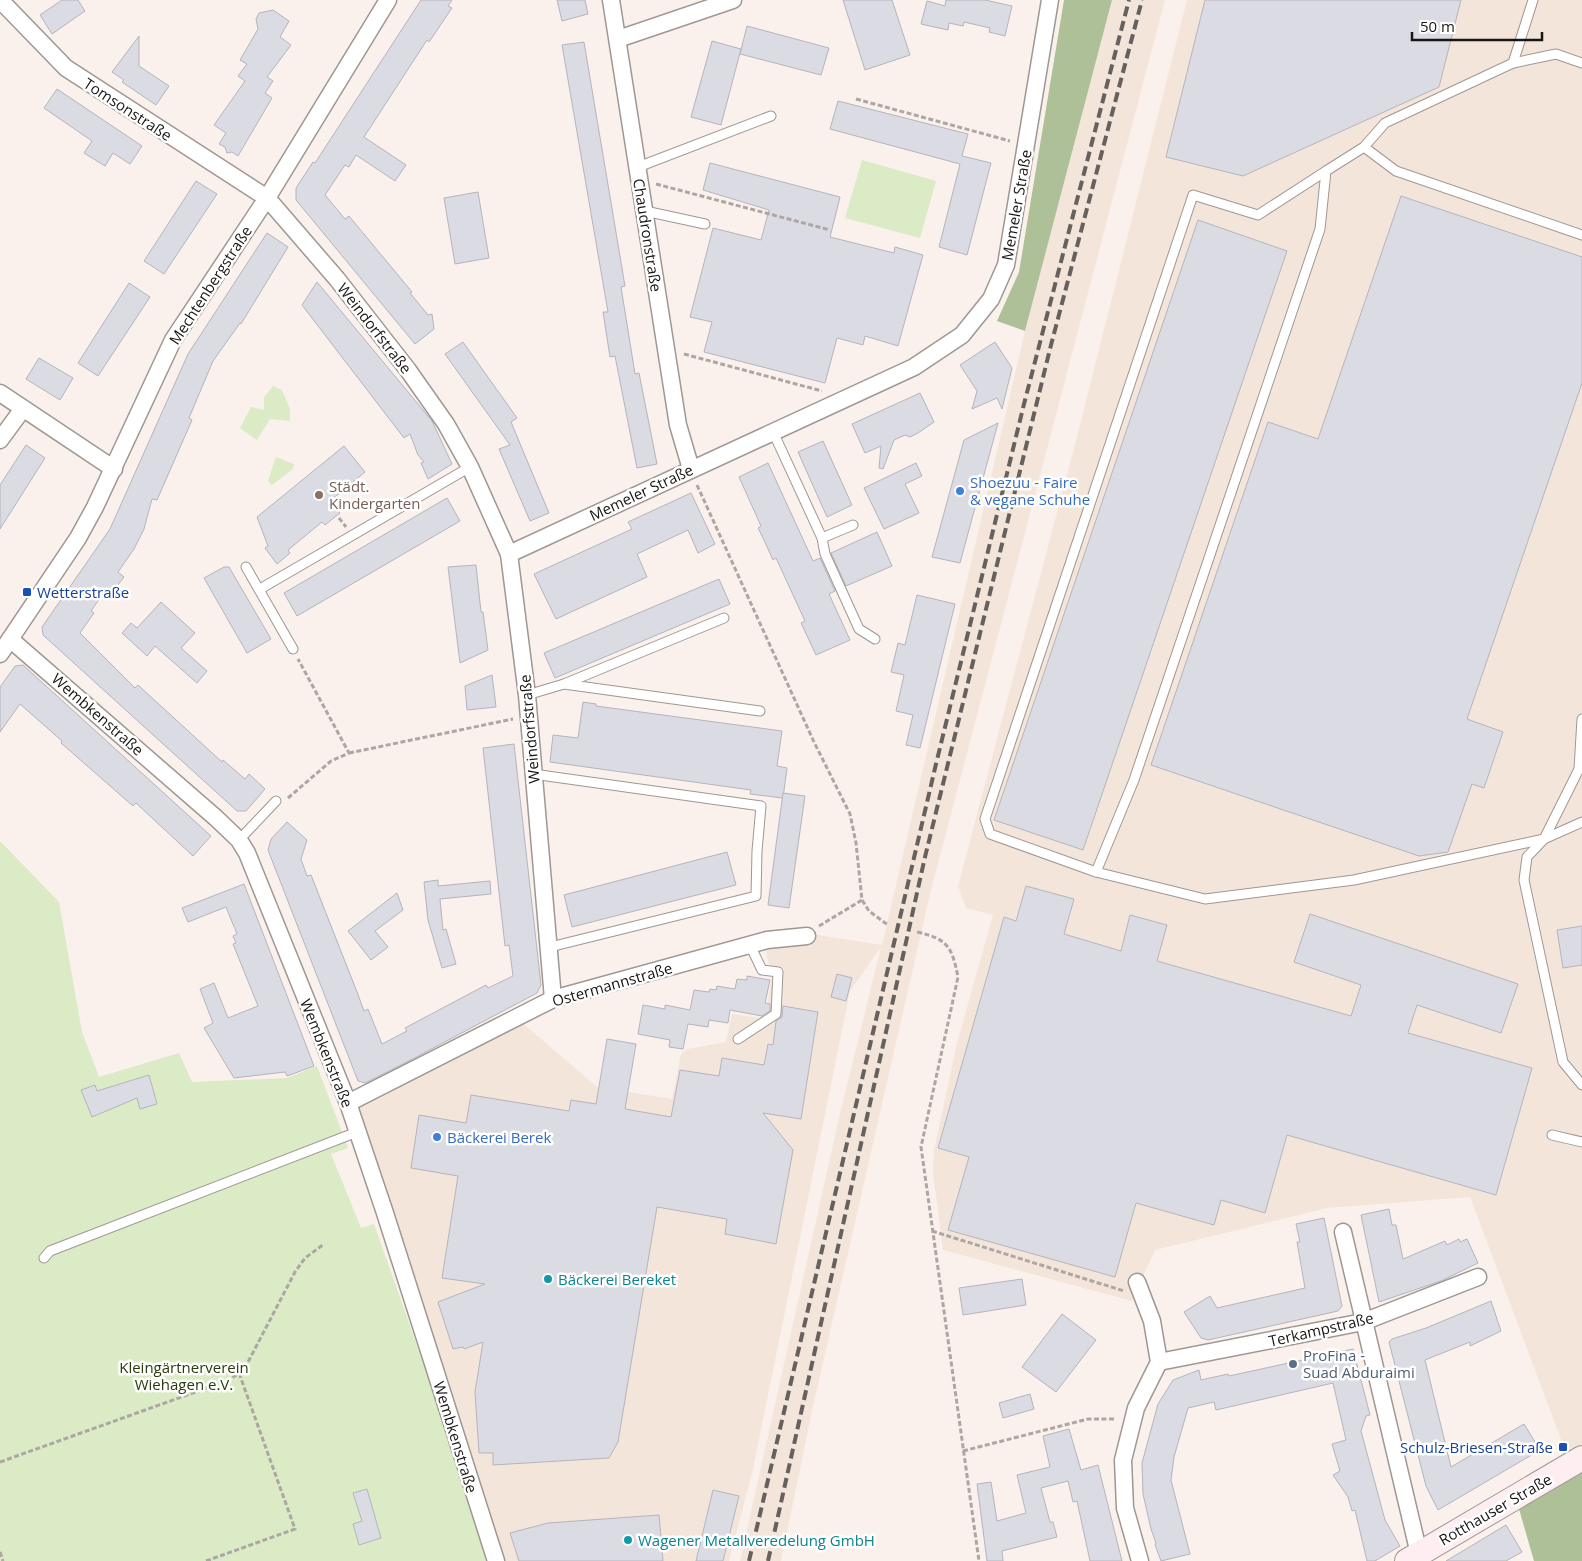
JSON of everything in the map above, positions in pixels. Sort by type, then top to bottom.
[{"type":"main road","name":"Rotthauser Straße","points":[[1413,1558],[1582,1458]]},
{"type":"street","name":"Mechtenbergstraße","points":[[0,654],[78,538],[114,469],[173,340],[267,198],[388,0]]},
{"type":"street","name":"Chaudronstraße","points":[[611,0],[678,425],[691,469]]},
{"type":"street","points":[[618,39],[733,0]]},
{"type":"street","name":"Memeler Straße","points":[[510,554],[691,469],[774,434],[914,368],[962,335],[992,299],[1006,265],[1050,0]]},
{"type":"street","name":"Tomsonstraße","points":[[3,2],[66,68],[267,198]]},
{"type":"street","name":"Weindorfstraße","points":[[267,198],[338,279],[408,370],[446,424],[470,467],[510,554],[527,696],[553,999]]},
{"type":"street","points":[[0,393],[22,410],[114,469]]},
{"type":"street","points":[[0,440],[22,410]]},
{"type":"street","name":"Wembkenstraße","points":[[10,639],[239,840],[247,853],[348,1103],[386,1213],[496,1561]]},
{"type":"street","name":"Ostermannstraße","points":[[348,1103],[553,999],[767,940],[807,936]]},
{"type":"street","points":[[1343,1232],[1413,1558]]},
{"type":"street","name":"Terkampstraße","points":[[1159,1362],[1363,1322],[1478,1277]]},
{"type":"street","points":[[1140,1290],[1152,1321],[1159,1362],[1136,1408],[1123,1460],[1125,1508],[1140,1561]]},
{"type":"lane","points":[[1513,63],[1533,0]]},
{"type":"lane","points":[[1582,63],[1556,54],[1513,63],[1385,123],[1364,147],[1258,215],[1193,195],[985,819],[990,834],[1096,872],[1205,899],[1354,880],[1544,839],[1582,822]]},
{"type":"lane","points":[[639,174],[771,116]]},
{"type":"lane","points":[[1364,147],[1396,171],[1582,235]]},
{"type":"lane","points":[[1096,872],[1134,780],[1320,229],[1326,171]]},
{"type":"lane","points":[[645,211],[705,224]]},
{"type":"lane","points":[[774,434],[822,538],[825,554],[859,629],[876,639]]},
{"type":"lane","points":[[260,590],[470,467]]},
{"type":"lane","points":[[822,538],[853,525]]},
{"type":"lane","points":[[246,567],[293,649]]},
{"type":"lane","points":[[527,696],[564,684],[724,618]]},
{"type":"lane","points":[[564,684],[760,711]]},
{"type":"lane","points":[[1582,719],[1581,770],[1544,839],[1527,857],[1524,880],[1563,1062],[1582,1085]]},
{"type":"lane","points":[[533,774],[762,806],[757,851],[756,896],[550,947]]},
{"type":"lane","points":[[239,840],[276,801]]},
{"type":"lane","points":[[738,1039],[776,1014],[778,972],[762,970],[750,945]]},
{"type":"lane","points":[[44,1258],[50,1251],[357,1132]]},
{"type":"lane","points":[[1552,1135],[1582,1142]]},
{"type":"path","points":[[856,98],[1026,145]]},
{"type":"path","points":[[639,174],[830,230]]},
{"type":"path","points":[[666,350],[821,390],[832,407]]},
{"type":"path","points":[[691,469],[814,742],[850,814],[856,843],[862,900],[869,911],[888,925]]},
{"type":"path","points":[[293,649],[349,753]]},
{"type":"path","points":[[276,801],[287,799],[331,761],[349,753],[528,716]]},
{"type":"path","points":[[807,936],[824,922],[862,900]]},
{"type":"path","points":[[917,932],[935,936],[953,952],[958,977],[921,1147],[979,1561]]},
{"type":"path","points":[[932,1231],[1140,1290]]},
{"type":"path","points":[[0,1462],[229,1380],[247,1364],[295,1272],[305,1258],[324,1244]]},
{"type":"path","points":[[206,1561],[295,1529],[239,1373]]},
{"type":"path","points":[[963,1451],[1088,1419],[1133,1420]]},
{"type":"path","points":[[0,1552],[3,1561]]},
{"type":"shaded area","points":[[1112,0],[1165,0],[930,894],[812,1411],[781,1561],[740,1561],[839,1118],[881,947],[850,991],[753,1469],[729,1561],[501,1561],[353,1104],[519,1020],[597,1087],[672,1099],[681,1054],[687,1049],[726,1042],[732,1014],[760,1018],[766,1011],[772,978],[764,943],[811,934],[882,945],[1025,331]]},
{"type":"shaded area","points":[[1187,0],[1582,0],[1582,1454],[1569,1461],[1470,1197],[1327,1208],[1155,1250],[1132,1301],[943,1250],[933,1172],[934,1150],[957,1043],[993,915],[966,908],[958,886],[1077,437]]},
{"type":"green space","points":[[1064,0],[1112,0],[1025,331],[997,321],[1019,272]]},
{"type":"green space","points":[[862,160],[936,181],[920,238],[845,218]]},
{"type":"green space","points":[[273,386],[282,390],[290,409],[290,421],[270,419],[257,440],[240,428],[251,407],[264,410],[264,397]]},
{"type":"green space","points":[[276,457],[294,464],[293,469],[272,485],[268,481]]},
{"type":"green space","name":"Kleingärtnerverein Wiehagen e.V.","points":[[0,841],[59,902],[82,1032],[99,1077],[179,1053],[192,1082],[287,1078],[317,1066],[348,1148],[331,1154],[361,1228],[374,1224],[473,1504],[489,1561],[0,1561]]},
{"type":"green space","points":[[1582,1464],[1582,1561],[1534,1561],[1517,1502]]},
{"type":"building","points":[[62,0],[78,0],[85,11],[52,34],[40,15]]},
{"type":"building","points":[[421,0],[452,0],[448,6],[452,8],[429,42],[427,40],[364,137],[406,165],[395,181],[356,155],[349,167],[345,165],[325,195],[345,219],[349,216],[412,292],[410,293],[428,315],[432,314],[434,329],[415,344],[296,200],[296,188],[313,162],[315,163]]},
{"type":"building","points":[[557,0],[585,0],[588,14],[562,21]]},
{"type":"building","points":[[843,0],[892,0],[910,55],[865,70]]},
{"type":"building","points":[[946,0],[985,0],[1012,6],[1005,36],[989,32],[990,28],[964,22],[963,26],[949,23],[948,30],[921,24],[927,1],[945,6]]},
{"type":"building","points":[[1205,0],[1461,0],[1439,87],[1243,176],[1166,157]]},
{"type":"building","points":[[273,10],[289,21],[280,37],[291,45],[267,77],[273,81],[265,93],[272,98],[238,156],[232,152],[227,153],[225,147],[219,144],[226,133],[214,125],[245,81],[238,76],[247,64],[240,60],[258,29],[256,19],[259,13]]},
{"type":"building","points":[[747,26],[829,48],[821,75],[740,54]]},
{"type":"building","points":[[139,36],[139,66],[169,86],[156,105],[122,82],[124,80],[112,72]]},
{"type":"building","points":[[712,41],[741,49],[721,125],[691,117]]},
{"type":"building","points":[[584,42],[625,286],[621,287],[635,374],[639,373],[657,464],[637,468],[615,356],[610,357],[603,312],[608,312],[562,45]]},
{"type":"building","points":[[57,89],[142,146],[130,164],[113,153],[105,166],[84,153],[92,141],[44,108]]},
{"type":"building","points":[[838,101],[968,134],[962,156],[991,163],[967,255],[939,247],[960,164],[830,129]]},
{"type":"building","points":[[710,163],[840,197],[830,237],[894,253],[895,247],[923,255],[898,346],[865,336],[863,345],[837,338],[825,383],[704,352],[712,322],[690,317],[713,228],[761,240],[769,210],[703,190]]},
{"type":"building","points":[[196,181],[217,194],[164,274],[144,261]]},
{"type":"building","points":[[478,192],[489,258],[455,264],[444,198]]},
{"type":"building","points":[[1401,196],[1582,257],[1582,383],[1467,719],[1503,732],[1484,788],[1472,784],[1448,852],[1419,856],[1151,765],[1268,422],[1318,439]]},
{"type":"building","points":[[1198,220],[1287,251],[1083,850],[994,820]]},
{"type":"building","points":[[267,233],[288,247],[241,324],[213,361],[189,418],[192,420],[157,500],[152,499],[144,529],[134,549],[118,572],[124,577],[114,590],[107,588],[91,611],[94,613],[80,633],[135,688],[138,685],[222,762],[223,760],[245,779],[249,774],[265,789],[246,811],[237,811],[43,635],[42,627],[110,529],[188,354]]},
{"type":"building","points":[[317,282],[432,421],[452,464],[428,479],[421,463],[424,462],[418,455],[410,434],[404,438],[302,305]]},
{"type":"building","points":[[129,283],[150,297],[98,376],[78,363]]},
{"type":"building","points":[[463,342],[517,418],[511,422],[549,513],[530,521],[499,449],[510,445],[445,354]]},
{"type":"building","points":[[995,342],[1012,368],[1002,409],[997,398],[972,409],[977,391],[960,365]]},
{"type":"building","points":[[39,358],[73,378],[60,400],[26,379]]},
{"type":"building","points":[[920,393],[934,422],[910,437],[905,435],[894,440],[883,469],[879,468],[881,446],[865,453],[852,424]]},
{"type":"building","points":[[998,423],[960,563],[932,557],[964,440]]},
{"type":"building","points":[[823,441],[852,505],[827,517],[798,452]]},
{"type":"building","points":[[26,445],[45,458],[0,529],[0,485]]},
{"type":"building","name":"Städt. Kindergarten","points":[[344,446],[365,472],[330,501],[340,513],[325,525],[322,522],[288,550],[290,553],[277,564],[265,548],[268,546],[257,517]]},
{"type":"building","points":[[768,463],[813,561],[820,558],[835,591],[829,594],[850,640],[816,655],[801,623],[805,621],[776,558],[773,560],[758,528],[761,526],[739,477]]},
{"type":"building","points":[[916,463],[922,476],[905,484],[919,513],[884,529],[864,488]]},
{"type":"building","points":[[691,493],[715,544],[698,553],[688,530],[637,554],[647,577],[556,619],[534,574],[632,529],[628,522]]},
{"type":"building","points":[[447,498],[460,521],[297,616],[284,593]]},
{"type":"building","points":[[877,532],[892,566],[846,586],[831,553]]},
{"type":"building","points":[[476,565],[481,612],[483,612],[488,650],[460,663],[448,567]]},
{"type":"building","points":[[224,567],[229,567],[271,639],[247,653],[204,578]]},
{"type":"building","points":[[719,579],[730,604],[555,678],[544,653]]},
{"type":"building","points":[[917,595],[955,604],[920,748],[906,745],[913,715],[896,711],[904,675],[891,672],[898,643],[905,645]]},
{"type":"building","points":[[161,602],[195,633],[181,648],[207,671],[197,683],[155,646],[147,656],[122,633],[131,623],[137,628]]},
{"type":"building","points":[[23,665],[211,836],[193,856],[136,803],[133,806],[61,743],[62,741],[20,704],[0,732],[0,687],[15,666]]},
{"type":"building","points":[[492,675],[496,707],[467,710],[465,686]]},
{"type":"building","points":[[583,702],[596,704],[596,706],[782,731],[777,766],[787,768],[783,798],[750,794],[751,790],[550,762],[553,735],[578,738]]},
{"type":"building","points":[[514,744],[541,985],[537,993],[405,1063],[365,1083],[358,1081],[268,850],[271,839],[287,822],[307,840],[301,859],[307,876],[311,875],[364,1011],[368,1009],[382,1044],[407,1031],[405,1028],[486,985],[488,988],[513,976],[509,945],[505,946],[483,748]]},
{"type":"building","points":[[783,793],[805,796],[789,908],[768,905]]},
{"type":"building","points":[[727,852],[736,885],[572,927],[564,895]]},
{"type":"building","points":[[438,880],[438,886],[490,881],[491,894],[440,899],[443,930],[446,929],[456,964],[442,968],[428,920],[424,882]]},
{"type":"building","points":[[244,884],[314,1066],[287,1076],[285,1072],[234,1078],[204,1028],[213,1023],[200,989],[214,983],[228,1018],[258,1006],[233,944],[236,943],[233,936],[237,934],[226,907],[188,922],[182,908]]},
{"type":"building","points":[[1026,886],[1074,899],[1064,934],[1121,951],[1130,915],[1167,925],[1157,961],[1351,1016],[1361,985],[1294,962],[1310,914],[1518,984],[1501,1033],[1417,1005],[1408,1033],[1532,1068],[1496,1195],[1287,1135],[1265,1213],[1221,1200],[1214,1225],[1136,1203],[1115,1277],[948,1230],[969,1157],[938,1148],[1004,917],[1016,921]]},
{"type":"building","points":[[397,893],[403,910],[375,931],[388,947],[371,960],[348,931]]},
{"type":"building","points":[[1582,926],[1582,965],[1563,968],[1557,930]]},
{"type":"building","points":[[837,974],[852,978],[846,1001],[831,997]]},
{"type":"building","points":[[747,976],[770,980],[765,1003],[770,1004],[770,1011],[762,1016],[730,1010],[728,1023],[709,1020],[708,1027],[688,1024],[683,1049],[669,1047],[670,1040],[638,1034],[643,1005],[665,1009],[665,1005],[690,1010],[694,990],[709,992],[710,989],[716,990],[717,986],[735,989],[737,979],[747,980]]},
{"type":"building","name":"Bäckerei Bereket","points":[[783,1006],[818,1012],[801,1119],[763,1113],[793,1150],[776,1244],[725,1234],[727,1219],[657,1207],[618,1442],[609,1458],[493,1465],[493,1453],[479,1453],[475,1392],[483,1342],[464,1349],[463,1347],[453,1349],[438,1302],[485,1284],[442,1278],[458,1176],[411,1168],[419,1115],[466,1123],[471,1095],[569,1111],[571,1100],[596,1104],[607,1039],[636,1044],[625,1109],[671,1117],[680,1070],[719,1076],[722,1058],[764,1065],[768,1044],[773,1045],[776,1021],[782,1017]]},
{"type":"building","points":[[149,1075],[157,1104],[140,1109],[137,1098],[92,1117],[81,1090],[95,1085],[97,1091]]},
{"type":"building","points":[[1389,1209],[1392,1225],[1396,1225],[1403,1259],[1445,1241],[1447,1245],[1459,1239],[1460,1242],[1467,1239],[1478,1263],[1441,1281],[1379,1302],[1361,1215]]},
{"type":"building","points":[[1324,1218],[1342,1306],[1338,1311],[1208,1340],[1201,1338],[1184,1312],[1210,1296],[1217,1308],[1305,1288],[1297,1242],[1300,1242],[1296,1224]]},
{"type":"building","points":[[1022,1279],[1026,1305],[963,1315],[959,1288]]},
{"type":"building","points":[[1491,1301],[1501,1331],[1470,1346],[1470,1342],[1425,1360],[1451,1467],[1524,1424],[1540,1450],[1438,1510],[1426,1486],[1389,1342],[1392,1339],[1426,1328]]},
{"type":"building","points":[[1062,1314],[1096,1340],[1056,1392],[1022,1367]]},
{"type":"building","points":[[1353,1349],[1370,1415],[1366,1416],[1361,1431],[1385,1520],[1400,1546],[1375,1561],[1367,1561],[1355,1510],[1352,1511],[1348,1497],[1333,1475],[1340,1471],[1332,1444],[1346,1440],[1333,1383],[1216,1410],[1214,1402],[1188,1408],[1174,1457],[1171,1480],[1190,1554],[1161,1561],[1155,1545],[1143,1494],[1142,1463],[1158,1404],[1173,1380],[1199,1370],[1201,1380],[1228,1374],[1229,1376]]},
{"type":"building","points":[[1030,1394],[1034,1409],[1003,1418],[999,1403]]},
{"type":"building","points":[[1069,1429],[1081,1470],[1098,1465],[1122,1561],[1090,1561],[1077,1501],[1073,1502],[1068,1481],[1041,1488],[1050,1522],[1053,1522],[1057,1537],[1002,1551],[1003,1561],[987,1561],[977,1484],[991,1482],[997,1521],[1026,1513],[1017,1475],[1050,1467],[1043,1436]]},
{"type":"building","points":[[367,1489],[381,1538],[359,1545],[353,1524],[362,1521],[353,1493]]},
{"type":"building","points":[[713,1490],[739,1496],[723,1561],[696,1561]]},
{"type":"building","points":[[659,1515],[663,1561],[519,1561],[510,1533],[548,1523]]},
{"type":"building","points":[[1506,1525],[1522,1552],[1506,1561],[1446,1561]]},
{"type":"railway","points":[[749,1561],[936,764],[1024,404],[1129,0]]},
{"type":"railway","points":[[768,1561],[925,857],[1051,345],[1142,0]]},
{"type":"place","name":"Shoezuu - Faire & vegane Schuhe","points":[[960,491]]},
{"type":"place","name":"Städt. Kindergarten","points":[[319,495]]},
{"type":"place","name":"Wetterstraße","points":[[27,592]]},
{"type":"place","name":"Bäckerei Berek","points":[[437,1137]]},
{"type":"place","name":"Bäckerei Bereket","points":[[548,1279]]},
{"type":"place","name":"ProFina - Suad Abduraimi","points":[[1293,1364]]},
{"type":"place","name":"Schulz-Briesen-Straße","points":[[1563,1447]]},
{"type":"place","name":"Wagener Metallveredelung GmbH","points":[[628,1540]]}]
